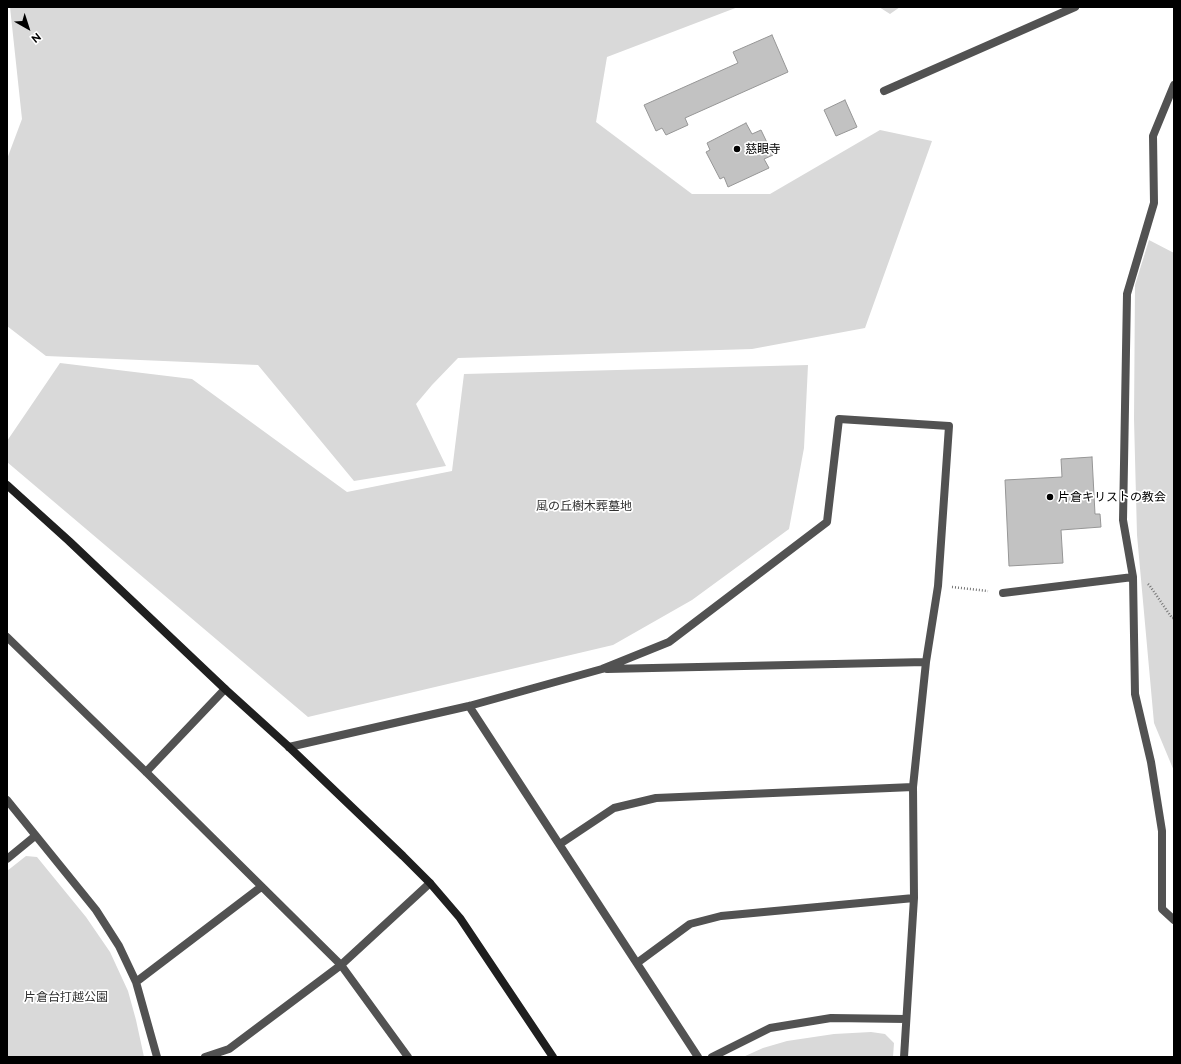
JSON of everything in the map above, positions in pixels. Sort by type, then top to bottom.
[{"type":"street","points":[[884,92],[1075,7]]},
{"type":"street","points":[[1173,88],[1153,136],[1154,203],[1127,294],[1123,520],[1133,577],[1134,694],[1151,762],[1162,831],[1162,909],[1174,920]]},
{"type":"street","points":[[289,747],[469,706],[602,669],[669,642],[827,522],[839,419],[949,426],[938,586],[926,662],[913,786],[914,898],[904,1057]]},
{"type":"street","points":[[7,485],[289,747],[430,883],[460,918],[553,1057]]},
{"type":"street","points":[[1003,593],[1133,577]]},
{"type":"street","points":[[7,637],[341,965],[407,1057]]},
{"type":"street","points":[[602,669],[926,662]]},
{"type":"street","points":[[146,772],[225,689]]},
{"type":"street","points":[[469,706],[698,1057]]},
{"type":"street","points":[[560,844],[614,808],[656,798],[913,786]]},
{"type":"street","points":[[7,800],[96,910],[119,946],[136,982],[157,1057]]},
{"type":"street","points":[[7,859],[35,836]]},
{"type":"street","points":[[205,1057],[229,1049],[341,965],[430,883]]},
{"type":"street","points":[[136,982],[261,886]]},
{"type":"street","points":[[637,963],[690,924],[721,916],[914,898]]},
{"type":"street","points":[[712,1057],[770,1028],[831,1018],[906,1019]]},
{"type":"path","points":[[1133,577],[1150,586],[1172,618],[1174,618]]},
{"type":"path","points":[[938,586],[1003,593]]},
{"type":"green space","points":[[10,7],[738,7],[607,57],[596,122],[692,194],[770,194],[880,130],[932,141],[865,328],[752,349],[458,358],[416,404],[446,466],[354,481],[258,365],[46,356],[7,326],[7,159],[22,119]]},
{"type":"green space","points":[[879,7],[900,7],[890,14]]},
{"type":"green space","points":[[1149,240],[1174,253],[1174,771],[1154,723],[1137,535],[1134,419],[1135,285]]},
{"type":"green space","name":"風の丘樹木葬墓地","points":[[60,363],[192,379],[347,492],[452,471],[464,374],[808,365],[804,448],[789,529],[692,600],[613,645],[308,717],[7,462],[7,441]]},
{"type":"green space","name":"片倉台打越公園","points":[[26,856],[37,857],[86,917],[110,952],[128,991],[144,1057],[7,1057],[7,871]]},
{"type":"green space","points":[[871,1032],[885,1034],[894,1043],[893,1057],[743,1057],[763,1048],[787,1041],[834,1034]]},
{"type":"building","points":[[772,35],[788,72],[685,118],[688,125],[666,135],[662,128],[656,131],[644,105],[738,63],[733,52]]},
{"type":"building","points":[[845,100],[857,127],[836,136],[824,110]]},
{"type":"building","points":[[746,123],[752,134],[761,130],[773,155],[764,159],[769,168],[728,187],[724,177],[720,179],[706,152],[710,150],[707,143]]},
{"type":"building","name":"片倉キリストの教会","points":[[1092,457],[1095,514],[1100,514],[1101,527],[1061,530],[1063,563],[1009,566],[1005,480],[1062,477],[1061,459]]},
{"type":"place","name":"慈眼寺","points":[[737,149]]},
{"type":"place","name":"片倉キリストの教会","points":[[1050,497]]}]
